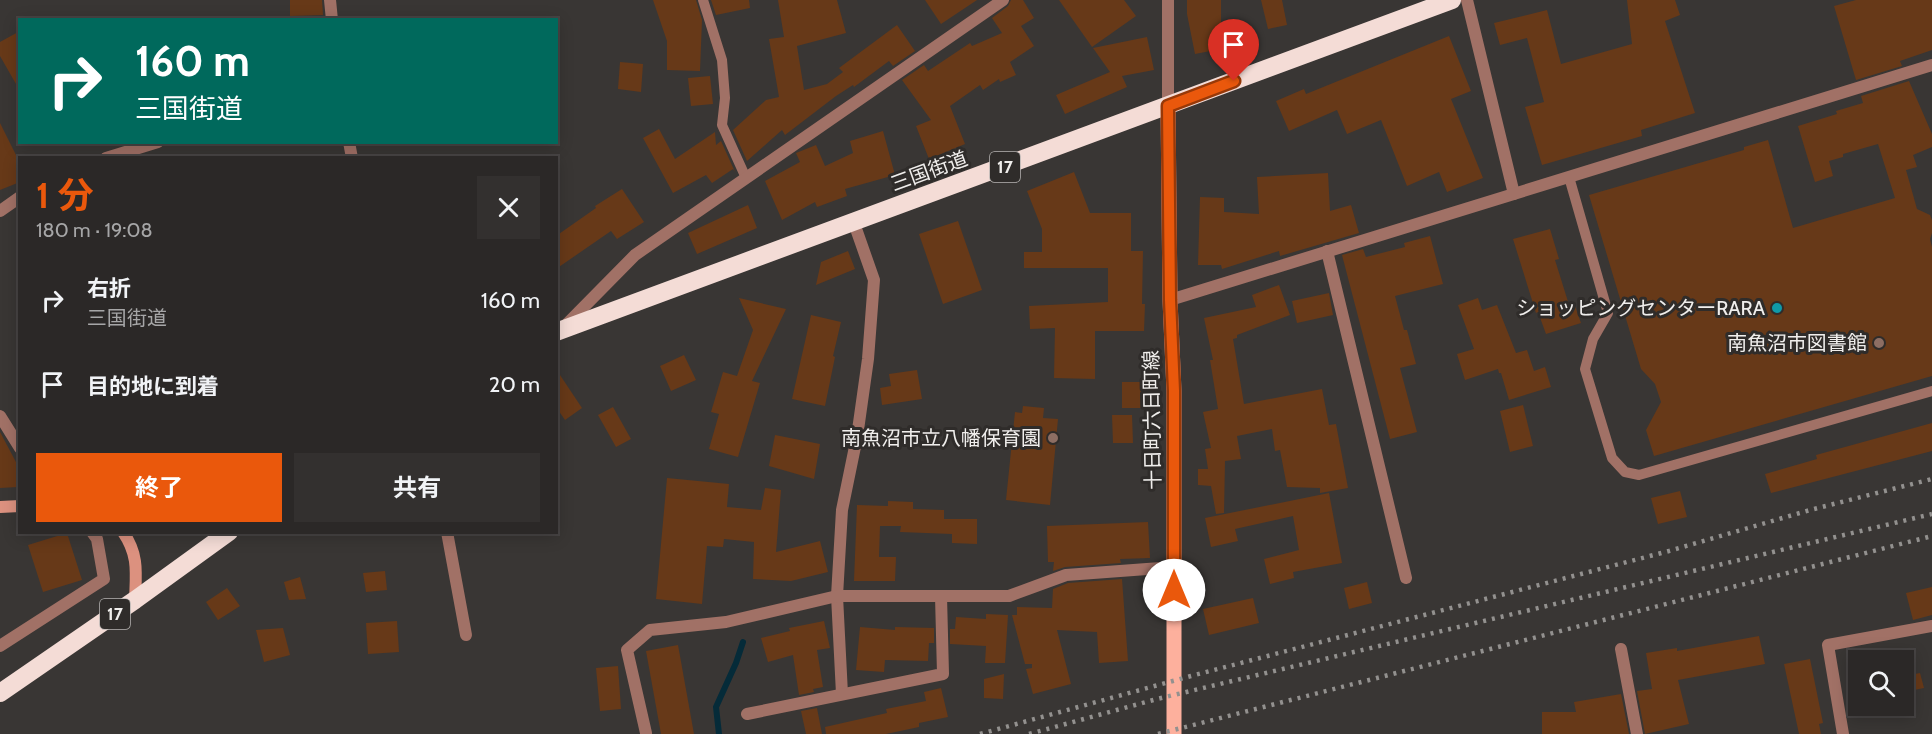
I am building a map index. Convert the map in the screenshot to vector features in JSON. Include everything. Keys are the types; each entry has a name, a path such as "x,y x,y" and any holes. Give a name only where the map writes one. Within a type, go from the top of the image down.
{"highway":[{"name":"三国街道","path":"558,331 1452,0"},
{"name":"17","path":"0,693 226,534"}],"main road":[{"name":"十日町六日町線","path":"1168,106 1170,300 1174,391 1174,734"},
{"path":"0,507 18,506"},
{"path":"124,534 133,546 136,570 135,600"}],"street":[{"path":"330,0 332,18"},
{"path":"558,331 635,255 1003,0"},
{"path":"1168,0 1168,106"},
{"path":"1467,0 1514,194"},
{"path":"1170,300 1932,65"},
{"path":"112,156 151,144"},
{"path":"0,211 18,198"},
{"path":"842,694 837,596 842,510 857,437 865,382 874,280 854,223"},
{"path":"1327,251 1406,578"},
{"path":"0,416 18,445"},
{"path":"0,646 104,579 98,539 94,534"},
{"path":"447,534 466,635"},
{"path":"646,733 627,650 650,630 726,622 837,596 1009,596 1066,575 1174,567"},
{"path":"747,714 943,674 941,596"},
{"path":"1843,734 1828,645 1932,626"},
{"path":"1621,649 1637,734"}],"lane":[{"path":"703,0 722,60 725,98 722,125 746,178"},
{"path":"1569,177 1608,313 1593,339 1585,369 1612,458 1625,472 1639,475 1932,391"}],"building":[{"path":"290,0 322,0 323,15 290,16"},
{"path":"653,0 696,0 702,20 700,71 667,70 667,41"},
{"path":"711,0 749,0 750,8 716,15"},
{"path":"778,0 837,0 846,33 797,46 804,90 827,84 843,72 839,68 897,25 915,51 893,66 889,61 854,87 853,85 836,96 785,135 782,130 747,161 733,130 766,100 779,97 769,39 784,37"},
{"path":"925,0 977,0 941,24"},
{"path":"1011,0 1023,0 1034,18 1021,26 1034,46 1010,62 1016,75 1000,82 999,79 983,90 980,85 950,106 965,144 929,159 916,126 931,120 902,80 924,65 928,71 970,43 972,46 1002,33 992,18 1008,6"},
{"path":"1059,0 1124,0 1136,16 1092,47"},
{"path":"1187,0 1221,0 1221,28 1228,27 1231,47 1195,54 1187,14"},
{"path":"1261,0 1282,0 1287,25 1268,29"},
{"path":"1627,0 1675,0 1680,15 1665,21 1695,113 1641,130 1642,136 1542,165 1525,107 1544,102 1527,38 1500,45 1494,23 1547,10 1561,64 1632,44"},
{"path":"1856,0 1932,0 1932,50 1900,61 1902,66 1856,80 1834,6"},
{"path":"18,32 18,88 0,56 0,42"},
{"path":"1449,36 1471,91 1451,99 1483,178 1447,192 1439,172 1407,186 1381,120 1347,134 1337,110 1289,131 1276,101 1304,89 1306,94"},
{"path":"1147,37 1154,70 1122,76 1127,87 1065,114 1056,95 1110,72 1093,48"},
{"path":"620,62 643,64 641,92 618,89"},
{"path":"710,76 713,104 691,106 688,78"},
{"name":"ショッピングセンターRARA","path":"1909,81 1932,134 1932,147 1913,155 1917,167 1906,170 1917,209 1930,215 1932,220 1930,239 1932,247 1932,376 1654,456 1646,430 1661,402 1655,384 1641,369 1589,195 1744,150 1744,147 1768,140 1793,228 1895,198 1878,144 1843,154 1843,157 1829,161 1833,176 1815,182 1798,126 1863,103 1861,96"},
{"path":"0,123 18,159 18,183 0,190"},
{"path":"659,129 675,159 715,132 716,145 721,141 735,172 733,169 712,183 706,175 673,193 643,138"},
{"path":"883,131 895,175 845,189 847,196 817,207 815,202 782,220 765,181 800,162 796,153 816,145 825,166 853,153 850,141"},
{"path":"1074,172 1090,213 1131,213 1131,251 1143,251 1144,331 1095,331 1095,379 1054,378 1055,328 1030,329 1029,306 1108,302 1108,268 1024,268 1024,252 1042,252 1042,229 1027,191"},
{"path":"1328,173 1330,211 1351,205 1359,233 1280,256 1279,251 1222,269 1221,265 1198,265 1200,197 1224,198 1224,212 1259,214 1257,177"},
{"path":"622,189 644,222 617,239 611,231 558,268 558,235 596,208 595,206"},
{"path":"748,205 757,228 697,254 688,233"},
{"path":"958,221 982,290 943,304 919,234"},
{"path":"1550,229 1559,259 1555,260 1570,308 1575,306 1581,323 1546,334 1538,312 1536,313 1513,239"},
{"path":"1430,236 1443,284 1395,296 1416,364 1400,368 1417,432 1390,439 1342,255 1363,249 1366,257 1405,247 1404,243"},
{"path":"848,251 855,269 816,285 821,262"},
{"path":"1279,285 1290,315 1237,335 1237,338 1233,339 1244,404 1322,389 1329,425 1336,424 1348,488 1320,493 1320,488 1287,487 1280,450 1275,451 1272,429 1237,436 1241,459 1225,461 1224,513 1216,514 1211,486 1198,485 1198,469 1208,469 1205,449 1211,448 1203,412 1218,409 1210,360 1213,360 1204,318 1256,307 1252,295"},
{"path":"1329,293 1333,315 1297,323 1292,301"},
{"path":"739,298 786,309 752,381 760,383 738,457 709,449 719,414 711,412 723,372 737,376 753,330"},
{"path":"1478,298 1482,310 1497,305 1516,353 1527,350 1534,371 1545,367 1551,387 1509,400 1498,369 1465,380 1457,354 1474,349 1458,305"},
{"path":"811,315 841,322 825,406 792,399"},
{"path":"684,355 696,380 671,391 660,366"},
{"path":"917,370 922,399 882,405 880,388 891,386 889,374"},
{"path":"558,372 582,408 565,420 558,410"},
{"path":"1122,382 1144,382 1144,408 1122,408"},
{"path":"1523,405 1533,446 1510,452 1500,411"},
{"path":"1023,406 1044,408 1043,418 1058,419 1050,505 1006,500 1015,412 1022,413"},
{"path":"613,407 631,439 616,447 598,415"},
{"path":"1112,415 1132,415 1133,443 1113,443"},
{"path":"1932,423 1932,451 1771,493 1765,474 1817,459 1816,455"},
{"path":"0,432 17,464 18,487 0,488"},
{"path":"775,435 820,444 814,479 769,466"},
{"path":"667,478 729,484 727,507 761,510 765,488 781,490 776,552 820,541 828,572 791,581 753,579 754,542 724,539 723,547 707,546 702,604 656,599"},
{"path":"1680,491 1687,517 1658,524 1651,498"},
{"path":"1329,493 1342,563 1293,572 1294,578 1270,584 1264,559 1299,550 1293,516 1235,529 1238,541 1211,547 1205,518"},
{"path":"888,501 913,502 913,509 944,510 944,519 977,519 977,544 952,543 952,534 900,532 901,526 880,526 879,557 896,557 895,581 854,581 857,505 888,506"},
{"path":"1148,522 1150,558 1120,559 1121,563 1065,567 1053,571 1054,562 1048,562 1047,526"},
{"path":"67,534 82,580 43,592 28,545"},
{"path":"385,571 387,590 366,592 363,573"},
{"path":"300,577 306,599 289,600 284,582"},
{"path":"1122,579 1128,661 1099,663 1097,632 1057,630 1071,684 1033,694 1026,669 1032,668 1032,664 1025,664 1012,615 1017,615 1017,607 1052,608 1053,589 1068,583"},
{"path":"1367,582 1372,603 1349,609 1344,588"},
{"path":"1932,587 1932,615 1913,620 1906,593"},
{"path":"227,588 240,606 218,620 206,602"},
{"path":"1253,598 1259,623 1209,635 1203,609"},
{"path":"986,614 1008,615 1005,663 985,663 986,646 950,644 950,629 955,629 956,617 986,619"},
{"path":"397,621 399,652 368,654 366,623"},
{"path":"824,621 830,648 817,650 823,687 813,689 814,692 799,695 793,655 768,662 761,638 790,631 789,628"},
{"path":"860,627 895,630 895,627 934,628 934,643 929,643 928,661 885,660 884,672 856,670"},
{"path":"283,628 290,655 264,662 256,630"},
{"path":"1759,636 1765,664 1678,680 1689,724 1645,734 1637,691 1652,689 1646,653 1677,648 1677,651"},
{"path":"678,645 694,734 661,734 646,651"},
{"path":"1810,659 1823,723 1819,724 1821,734 1799,734 1784,664"},
{"path":"618,666 621,709 600,711 596,668"},
{"path":"1920,673 1924,688 1914,690 1914,674"},
{"path":"1004,674 1003,699 984,698 984,679"},
{"path":"941,688 948,717 919,723 919,727 886,734 826,734 825,727 887,713 886,709 926,701 924,692"},
{"path":"1621,694 1629,734 1542,734 1542,712 1576,712 1574,702"},
{"path":"817,708 822,734 806,734 801,711"}],"waterway":[{"path":"719,734 716,707 743,642"}],"railway":[{"path":"980,734 1932,479"},
{"path":"1029,734 1157,699 1932,514"},
{"path":"1158,734 1932,536"}],"place":[{"name":"ショッピングセンターRARA","path":"1777,308"},
{"name":"南魚沼市図書館","path":"1879,343"},
{"name":"南魚沼市立八幡保育園","path":"1053,438"}],"route":[{"path":"1174,590 1174,391 1170,300 1168,106 1234,81"}]}
